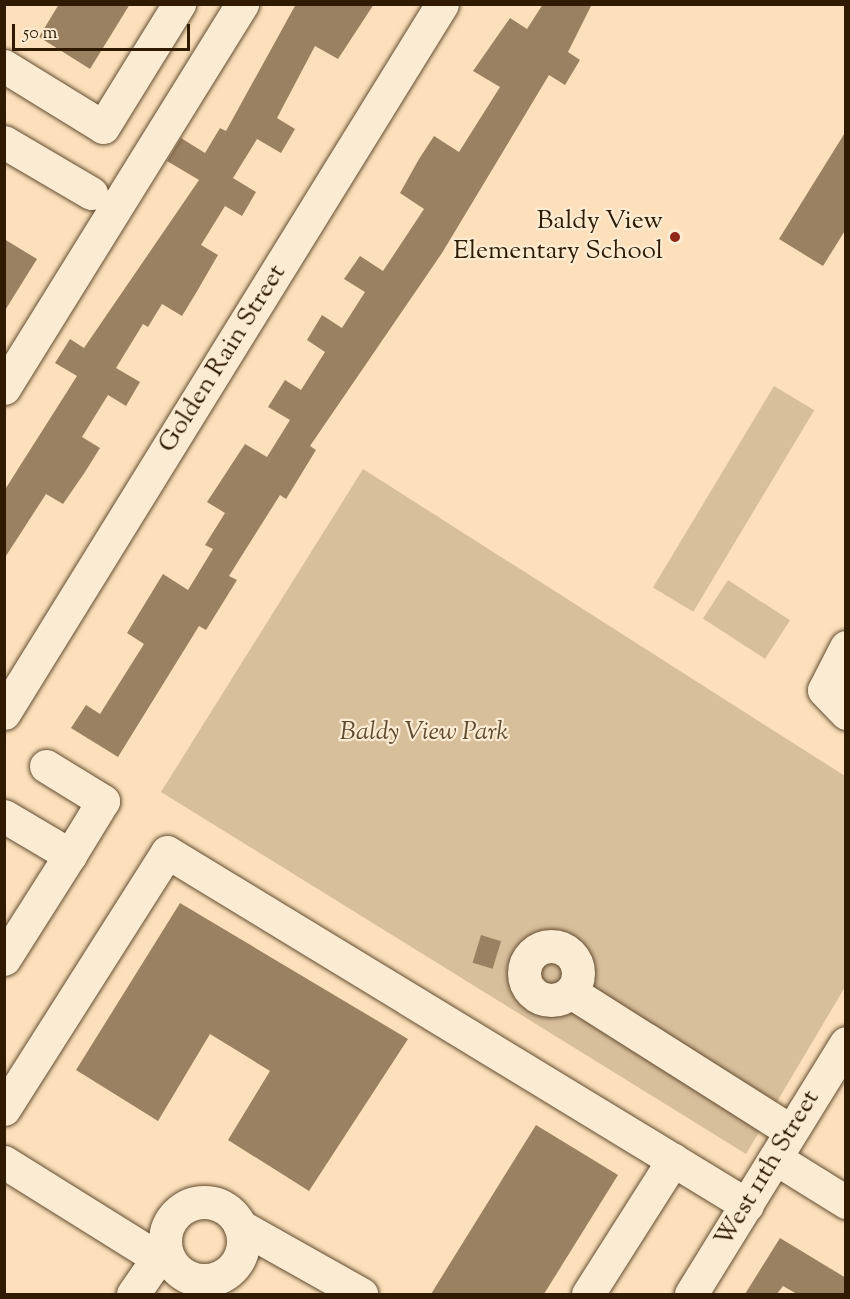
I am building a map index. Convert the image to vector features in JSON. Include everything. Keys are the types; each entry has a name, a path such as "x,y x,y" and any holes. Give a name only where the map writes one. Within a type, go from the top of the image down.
{"street":[{"path":"4,66 103,127 179,4"},
{"path":"4,388 242,4"},
{"name":"Golden Rain Street","path":"4,713 442,4"},
{"path":"4,142 91,192"},
{"path":"846,647 824,690 846,713"},
{"path":"4,959 103,801 46,766"},
{"path":"4,816 70,855"},
{"path":"4,1109 167,852 747,1205"},
{"path":"571,992 783,1145 846,1203"},
{"name":"West 11th Street","path":"691,1294 846,1043"},
{"path":"588,1294 673,1160"},
{"path":"4,1162 161,1252 184,1275 218,1290 236,1263 240,1226"},
{"path":"133,1294 161,1252 170,1223 185,1195 212,1203 240,1226 361,1294"}],"green space":[{"path":"774,386 814,410 693,612 653,587"},
{"name":"Baldy View Park","path":"363,469 845,776 845,987 746,1154 161,792"},
{"path":"728,580 790,620 765,659 703,619"}],"building":[{"path":"59,4 130,4 90,69 39,37"},
{"path":"296,4 374,4 338,59 315,46 277,118 295,129 281,153 257,139 233,178 256,192 242,216 225,206 201,245 218,255 196,293 182,316 162,304 148,327 143,324 116,368 140,382 126,406 108,395 82,437 100,448 85,472 63,504 46,494 4,559 4,491 77,376 55,363 70,339 84,348 199,180 167,161 181,138 205,153 220,128 226,131"},
{"path":"543,4 592,4 568,52 580,60 565,85 549,75 442,253 310,446 316,450 286,499 280,495 229,576 237,580 206,630 199,626 118,757 71,728 86,705 100,714 144,644 127,633 163,574 188,590 213,549 205,545 225,513 207,502 245,444 267,457 290,420 268,407 285,380 301,390 325,352 307,340 322,315 342,328 365,292 344,279 360,256 383,271 424,209 400,193 419,159 434,136 459,152 500,87 473,71 510,18 527,29"},
{"path":"846,131 846,229 823,266 779,239"},
{"path":"4,239 37,259 4,312"},
{"path":"180,903 408,1039 309,1191 228,1140 270,1071 210,1034 158,1121 76,1070"},
{"path":"481,935 501,941 493,969 473,963"},
{"path":"536,1125 618,1175 544,1294 431,1294"},
{"path":"780,1238 846,1278 846,1294 797,1294 783,1286 777,1294 745,1294"}],"place":[{"name":"Baldy View Elementary School","path":"675,237"}]}
